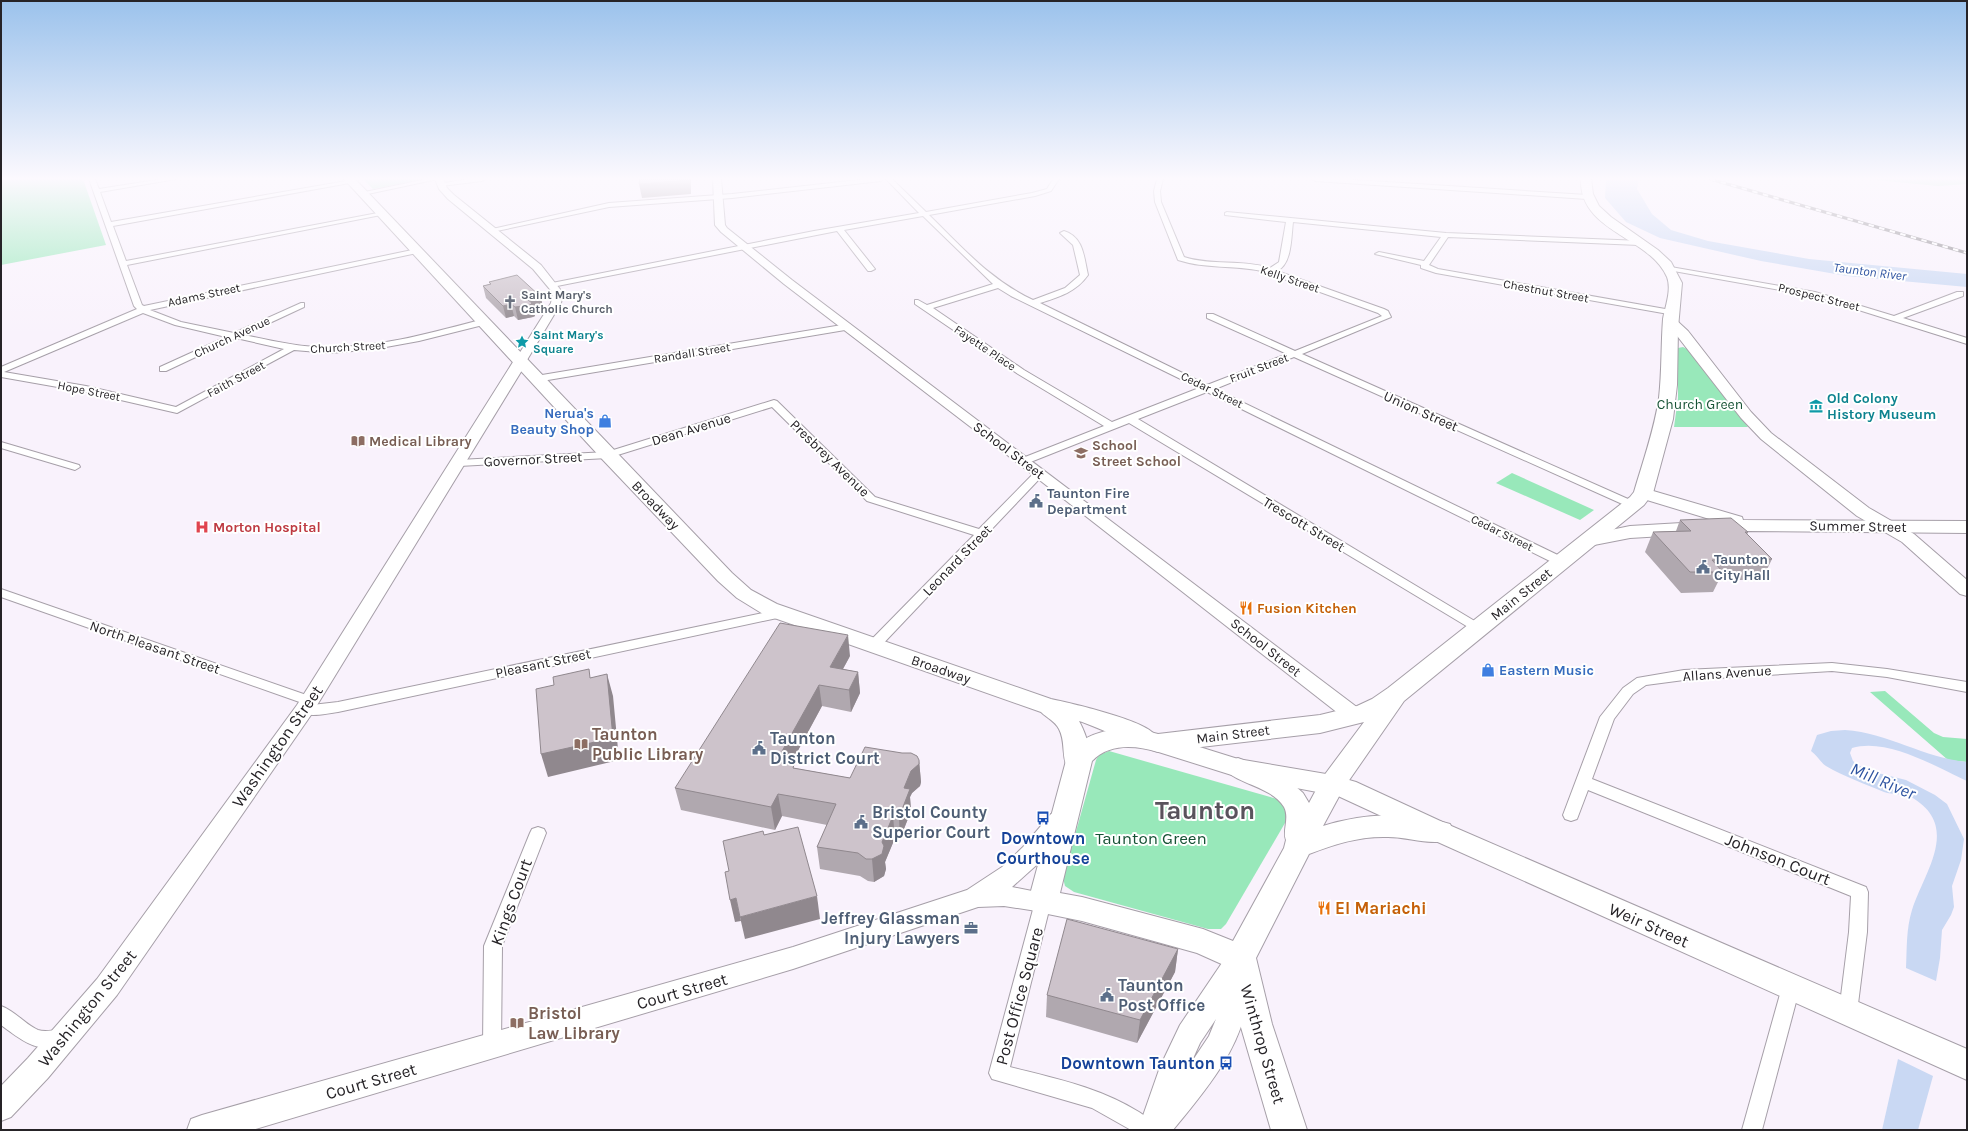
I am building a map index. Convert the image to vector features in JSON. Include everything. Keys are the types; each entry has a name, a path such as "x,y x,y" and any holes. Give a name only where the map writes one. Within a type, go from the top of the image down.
{"highway":[{"path":"1624,232 1668,268 1675,281 1671,317 1666,407 1638,499"},
{"name":"Main Street","path":"1151,741 1320,724 1355,716 1381,705 1397,694 1562,562 1638,499"},
{"name":"Main Street","path":"1332,784 1350,757 1397,694"},
{"path":"1350,757 1359,733 1358,721 1355,716"},
{"path":"1151,741 1102,741 1086,749 1077,763 1067,809 1043,902 1082,909 1203,942 1240,958 1297,847 1332,784"},
{"path":"1238,768 1270,781 1287,793 1297,803 1302,817 1297,847"},
{"path":"1297,847 1344,832 1366,827 1402,827 1440,832"},
{"name":"Winthrop Street","path":"1240,958 1256,1024 1289,1130"}],"main road":[{"name":"Broadway","path":"400,232 608,455 725,577 744,594 770,609 1047,706 1085,714 1130,731 1151,741"},
{"path":"1671,317 1741,410 1758,428 1792,457 1863,512 1912,541 1967,590"},
{"name":"Washington Street","path":"1,1107 64,1038 123,965 307,705 459,463 520,362"},
{"name":"Summer Street","path":"1638,499 1691,507 1748,525"},
{"path":"1691,507 1704,519 1704,523 1691,528"},
{"name":"Summer Street","path":"1589,540 1630,532 1748,525 1967,527"},
{"name":"Broadway","path":"1047,706 1060,714 1072,727 1077,763"},
{"path":"1151,741 1238,768 1332,784"},
{"name":"Weir Street","path":"1332,784 1347,789 1440,832 1967,1065"},
{"name":"Court Street","path":"202,1130 825,949 975,898 1000,882 1026,862 1048,836 1067,809"},
{"name":"Court Street","path":"975,898 1004,896 1043,902"},
{"path":"1151,1130 1197,1078 1220,1043 1232,1010 1240,958"}],"street":[{"path":"111,232 137,305 143,309"},
{"path":"123,264 291,232"},
{"path":"494,232 537,268 558,293 557,302 520,362"},
{"name":"School Street","path":"727,232 848,327 1355,716"},
{"path":"552,285 825,232"},
{"path":"841,232 871,269"},
{"name":"Cedar Street","path":"944,232 998,285 1562,562"},
{"name":"Kelly Street","path":"1169,232 1178,254 1182,259 1192,262 1251,266 1270,271 1381,311 1387,316 1382,320"},
{"path":"1270,271 1279,267 1283,262 1288,232"},
{"path":"1410,232 1446,235 1639,243"},
{"path":"1033,303 1072,288 1078,284 1084,275 1077,243 1073,237 1064,233"},
{"path":"1379,254 1426,264 1446,235"},
{"name":"Adams Street","path":"1,370 143,309 418,251"},
{"name":"Chestnut Street","path":"1426,264 1426,268 1436,271 1671,317"},
{"name":"Prospect Street","path":"1668,268 1815,294 1967,341"},
{"name":"Fayette Place","path":"998,285 922,305 1021,372 1111,426"},
{"path":"1896,318 1960,294"},
{"name":"Church Avenue","path":"163,369 301,305"},
{"name":"Church Street","path":"143,309 181,324 294,347 320,350 379,347 484,322"},
{"name":"Union Street","path":"1210,316 1294,354 1638,499"},
{"name":"Fruit Street","path":"1024,461 1382,320"},
{"name":"Randall Street","path":"536,379 848,327"},
{"name":"Faith Street","path":"177,410 294,347"},
{"name":"Hope Street","path":"1,374 86,389 177,410"},
{"name":"Dean Avenue","path":"608,455 774,403"},
{"name":"Presbrey Avenue","path":"774,403 871,499 982,534"},
{"name":"Trescott Street","path":"1130,418 1478,629"},
{"path":"1,445 75,467"},
{"name":"Governor Street","path":"459,463 608,455"},
{"name":"Leonard Street","path":"873,646 1040,473"},
{"name":"North Pleasant Street","path":"1,593 307,705"},
{"name":"Pleasant Street","path":"307,705 322,710 338,707 782,613"},
{"name":"Allans Avenue","path":"1571,815 1606,717 1628,691 1637,683 1647,679 1832,667 1887,673 1967,687"},
{"name":"Johnson Court","path":"1583,782 1860,892 1858,932 1848,1012"},
{"name":"Kings Court","path":"492,1046 493,946 538,833"},
{"name":"Post Office Square","path":"1043,902 998,1073 1099,1101 1151,1130"},
{"path":"1752,1130 1791,987"},
{"path":"1,1014 36,1039 64,1038"}],"green space":[{"path":"1,232 101,232 106,245 1,265"},
{"name":"Church Green","path":"1683,347 1687,349 1748,427 1674,427 1678,398 1678,348"},
{"path":"1512,473 1594,510 1580,520 1496,483"},
{"path":"1885,691 1934,733 1943,737 1967,739 1967,762 1948,760 1870,692"},
{"name":"Taunton Green","path":"1109,751 1284,801 1292,811 1226,924 1221,929 1208,929 1074,892 1065,886 1063,878 1096,760 1099,755"}],"water":[{"name":"Taunton River","path":"1647,232 1677,232 1708,241 1809,259 1967,274 1967,287 1847,276 1761,261 1660,238"},
{"name":"Mill River","path":"1845,730 1877,736 1936,756 1967,762 1967,781 1911,755 1896,750 1866,746 1852,748 1850,753 1853,761 1858,765 1870,771 1906,780 1935,795 1947,804 1964,839 1961,860 1952,886 1954,907 1942,930 1940,958 1936,981 1906,968 1907,939 1910,917 1935,850 1937,835 1934,822 1926,809 1911,797 1884,792 1847,777 1826,766 1811,751 1817,735 1831,731"},
{"path":"1898,1059 1933,1076 1918,1130 1882,1130"}],"building":[{"path":"517,275 541,297 528,300 532,303 530,305 515,307 511,304 503,306 483,286 491,284 489,282"},
{"path":"1731,518 1748,532 1745,532 1772,559 1712,560 1723,572 1690,572 1653,532 1691,531 1680,520"},
{"path":"780,623 848,635 830,667 858,672 849,690 819,685 776,762 794,765 793,768 850,778 865,747 911,753 917,756 919,760 919,764 911,771 904,788 910,789 899,817 893,816 882,842 884,846 882,854 872,859 866,859 858,853 817,847 836,804 778,794 771,807 675,788"},
{"name":"Taunton Public Library","path":"589,669 590,678 607,674 613,738 541,754 536,689 554,685 553,677"},
{"path":"798,827 817,896 740,917 736,898 730,900 725,872 729,871 723,841 763,831 764,835"},
{"name":"Taunton Post Office","path":"1067,919 1178,949 1140,1020 1047,995"}],"railway":[{"path":"1893,232 1967,253"}],"place":[{"name":"Saint Mary's Catholic Church","path":"510,302"},
{"name":"Saint Mary's Square","path":"522,342"},
{"name":"Old Colony History Museum","path":"1816,406"},
{"name":"Nerua's Beauty Shop","path":"605,421"},
{"name":"Medical Library","path":"358,441"},
{"name":"School Street School","path":"1081,453"},
{"name":"Taunton Fire Department","path":"1036,501"},
{"name":"Morton Hospital","path":"202,527"},
{"name":"Taunton City Hall","path":"1703,567"},
{"name":"Fusion Kitchen","path":"1246,608"},
{"name":"Eastern Music","path":"1488,670"},
{"name":"Taunton Public Library","path":"581,744"},
{"name":"Taunton District Court","path":"759,748"},
{"name":"Downtown Courthouse","path":"1043,818"},
{"name":"Bristol County Superior Court","path":"861,822"},
{"name":"El Mariachi","path":"1324,908"},
{"name":"Jeffrey Glassman Injury Lawyers","path":"971,928"},
{"name":"Taunton Post Office","path":"1107,995"},
{"name":"Bristol Law Library","path":"517,1023"},
{"name":"Downtown Taunton","path":"1226,1063"}],"district":[{"name":"Taunton","path":"1205,810"}]}
